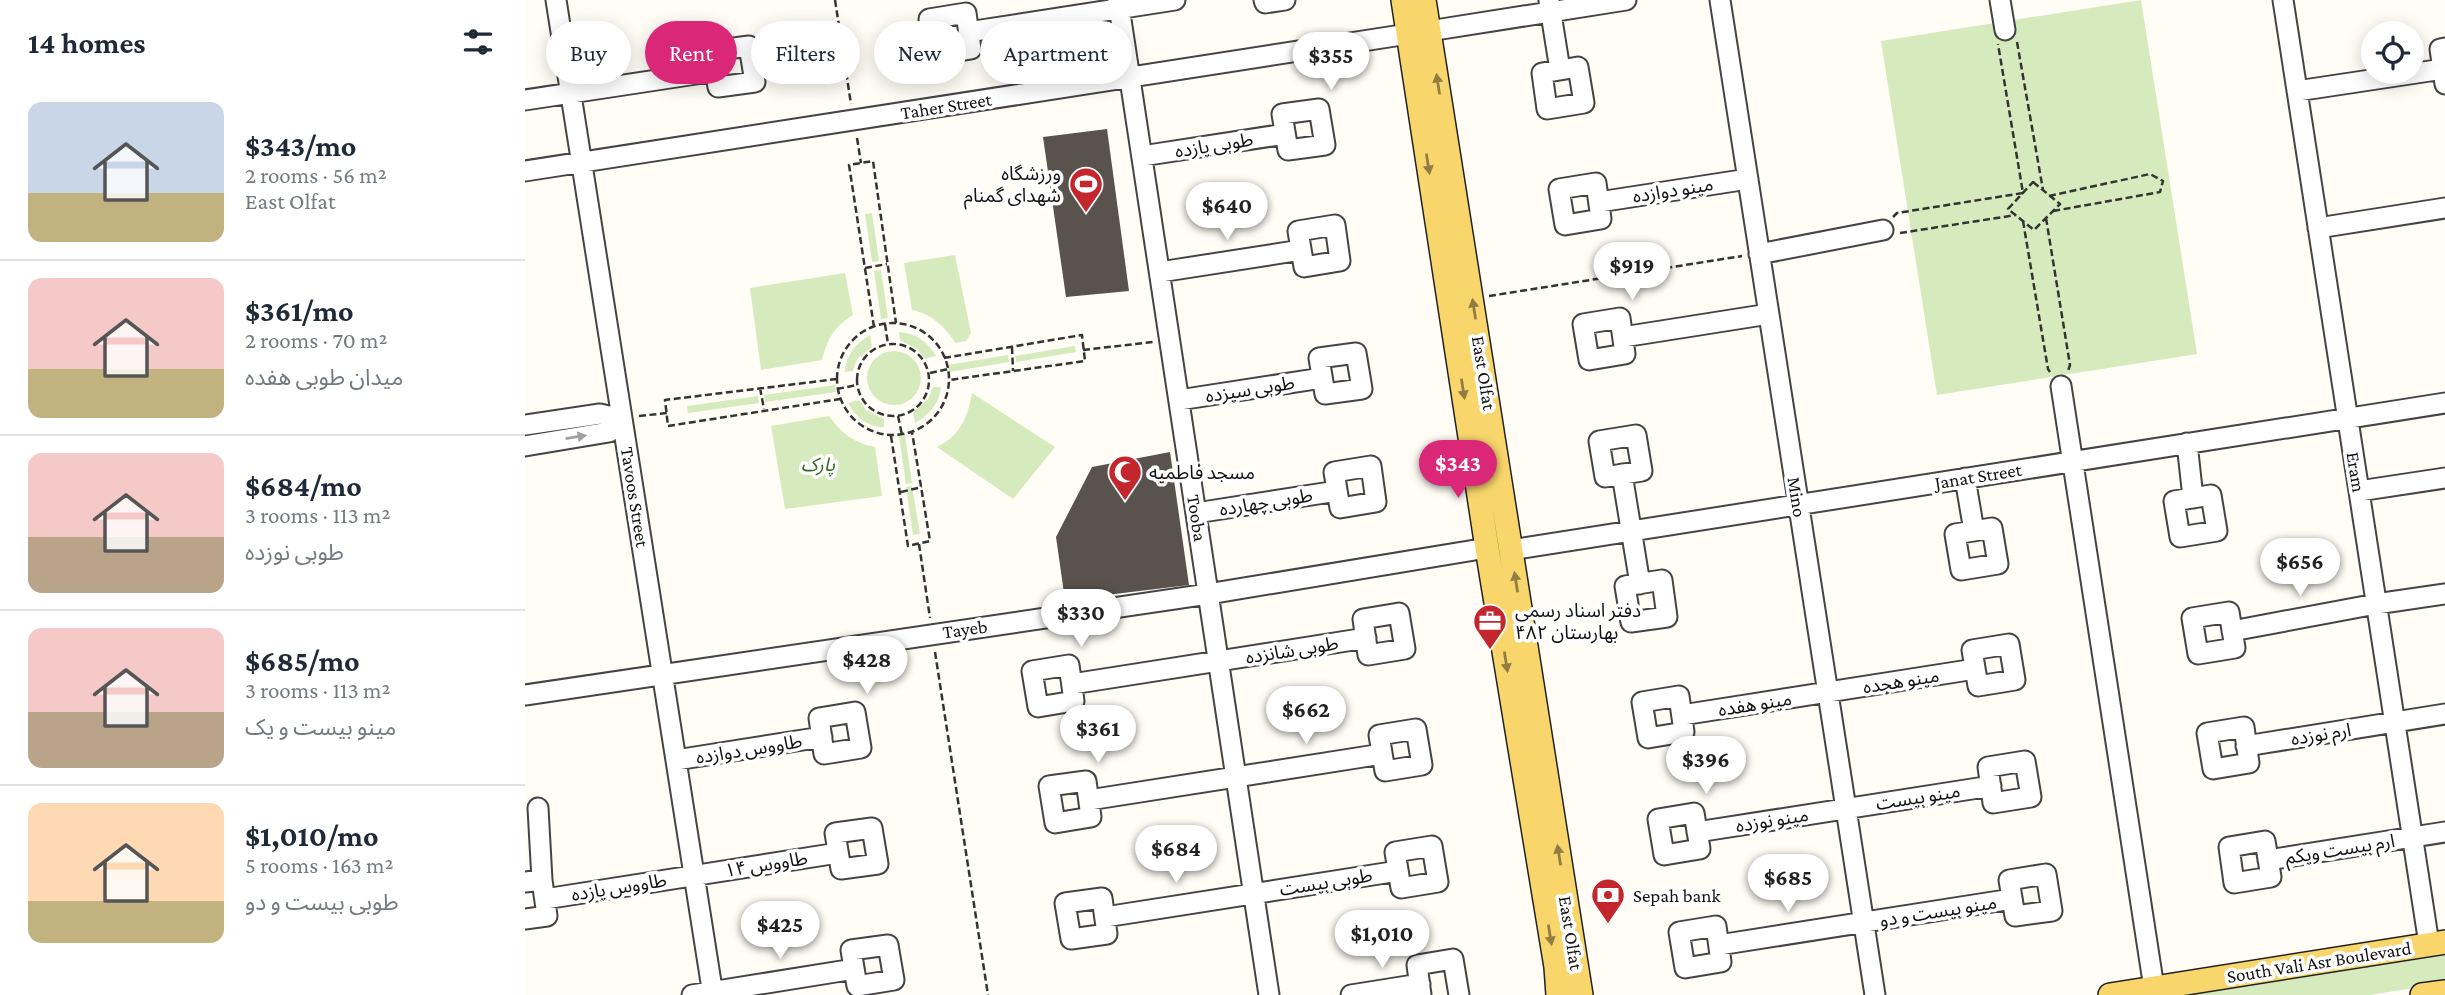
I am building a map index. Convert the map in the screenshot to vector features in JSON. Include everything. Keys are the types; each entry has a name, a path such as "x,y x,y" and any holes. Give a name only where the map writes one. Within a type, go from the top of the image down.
{"main road":[{"name":"East Olfat","path":"1403,0 1419,32 1472,298 1581,995"},
{"name":"East Olfat","path":"1424,0 1419,32 1487,548 1556,967 1558,995"},
{"name":"South Vali Asr Boulevard","path":"2109,995 2437,943"}],"street":[{"name":"Tavoos Street","path":"556,0 713,993"},
{"path":"968,32 1119,4 1175,0"},
{"path":"1264,0 1265,3 1285,0"},
{"name":"Taher Street","path":"1132,77 1419,32 1550,6 1626,0"},
{"name":"Mino","path":"1720,0 1875,995"},
{"path":"2000,0 2005,30"},
{"name":"Eram","path":"2283,0 2413,838 2437,943"},
{"path":"1550,6 1560,70"},
{"path":"2297,91 2444,76 2440,49 2445,48"},
{"path":"525,100 645,82"},
{"name":"Taher Street","path":"525,171 1085,84"},
{"name":"Tooba","path":"1131,84 1269,995"},
{"name":"طوبی یازده","path":"1142,156 1285,134"},
{"name":"مینو دوازده","path":"1599,202 1748,179"},
{"path":"2318,228 2445,208"},
{"path":"1759,254 1883,230"},
{"path":"1160,272 1301,250"},
{"path":"1623,337 1769,314"},
{"name":"طوبی سیزده","path":"1179,400 1322,378"},
{"path":"2061,386 2154,988"},
{"name":"Janat Street","path":"1511,550 2445,403"},
{"path":"525,425 600,414 622,419"},
{"path":"525,446 609,432 622,419"},
{"path":"2187,443 2193,498"},
{"path":"1622,474 1640,584"},
{"path":"1965,478 1974,531"},
{"path":"2359,491 2445,478"},
{"name":"طوبی چهارده","path":"1196,513 1337,491"},
{"name":"Tayeb","path":"525,695 1208,594 1487,548"},
{"path":"2232,631 2445,594"},
{"name":"طوبی شانزده","path":"1072,684 1366,638"},
{"name":"مینو هجده","path":"1828,692 1975,669"},
{"name":"مینو هفده","path":"1682,715 1828,692"},
{"name":"ارم نوزده","path":"2246,746 2445,714"},
{"name":"طاووس دوازده","path":"676,760 821,737"},
{"path":"1089,800 1382,754"},
{"name":"مینو بیست","path":"1846,808 1991,786"},
{"path":"525,919 547,916 537,887 538,808"},
{"name":"مینو نوزده","path":"1697,832 1846,808"},
{"name":"ارم بیست ویکم","path":"2268,860 2445,832"},
{"name":"طاووس ۱۴","path":"694,875 838,853"},
{"name":"طوبی بیست","path":"1105,917 1398,871"},
{"name":"طاووس یازده","path":"537,887 694,875"},
{"name":"مینو بیست و دو","path":"1719,945 2013,900"},
{"path":"1351,995 1421,990 1417,965 1454,959 1459,995"},
{"path":"692,995 854,970"}],"path":[{"path":"835,0 861,164"},
{"path":"2023,193 1997,41 2005,30 2018,43 2043,190"},
{"path":"874,327 849,165 873,161 896,323"},
{"path":"2049,196 2150,174 2163,181 2159,192 2053,211"},
{"path":"2033,182 2043,190 2060,204 2034,230 2008,209 2033,182"},
{"path":"2016,215 1902,234 1883,230 1896,213 2023,193"},
{"path":"2023,221 2048,369 2061,386 2070,365 2046,218"},
{"path":"1472,298 1759,254"},
{"path":"865,268 887,264"},
{"path":"896,323 925,333 936,344 948,369 949,380 946,397 939,412 927,424 912,432 891,436 875,433 860,425 848,413 840,399 837,379 847,346 874,327 896,323"},
{"path":"885,324 888,344"},
{"path":"944,358 1082,335 1085,361 949,380"},
{"path":"1083,350 1170,340"},
{"path":"888,344 911,348 921,356 929,373 929,390 924,401 915,410 898,416 881,415 870,409 862,400 857,386 860,365 867,355 876,347 888,344"},
{"path":"1012,347 1014,372"},
{"path":"929,373 948,369"},
{"path":"837,379 665,400 668,426 840,399"},
{"path":"838,389 857,386"},
{"path":"760,388 764,410"},
{"path":"622,419 667,412"},
{"path":"898,416 902,435"},
{"path":"891,436 908,546 919,544 930,541 912,432"},
{"path":"900,492 922,488"},
{"path":"919,544 988,995"}],"green space":[{"path":"2141,0 2197,354 1937,395 1881,41"},
{"path":"872,213 879,261 872,262 865,214"},
{"path":"955,255 971,333 966,341 956,343 937,322 912,310 904,263"},
{"path":"881,270 888,318 881,319 874,271"},
{"path":"845,273 853,315 833,334 822,360 761,370 750,288"},
{"path":"899,332 921,339 936,356 925,359 917,349 900,340"},
{"path":"870,335 872,347 857,359 853,371 845,372 852,350"},
{"path":"1075,346 1076,352 1016,362 1015,356"},
{"path":"894,351 913,359 921,378 913,397 894,405 875,397 867,378 875,359"},
{"path":"1008,355 1009,362 949,372 948,365"},
{"name":"پارک","path":"835,385 836,392 765,402 764,395"},
{"path":"933,387 941,387 936,404 915,423 913,412 928,399"},
{"path":"972,393 1055,447 1013,499 937,447 952,437 962,425"},
{"path":"758,396 759,403 688,413 687,406"},
{"name":"پارک","path":"859,400 866,410 884,419 884,427 867,423 855,413 848,403"},
{"name":"پارک","path":"829,416 849,436 875,447 882,496 785,509 771,426"},
{"path":"905,435 912,483 906,484 899,436"},
{"path":"912,486 920,534 913,535 906,487"},
{"path":"2445,952 2445,983 2370,995 2165,995"}],"building":[{"name":"ورزشگاه شهدای گمنام","path":"1107,129 1129,291 1066,297 1043,137"},
{"name":"مسجد فاطمیه","path":"1170,452 1189,585 1065,600 1056,537 1092,467"}],"place":[{"name":"ورزشگاه شهدای گمنام","path":"1086,214"},
{"name":"مسجد فاطمیه","path":"1125,502"},
{"name":"دفتر اسناد رسمی ۴۸۲ بهارستان","path":"1490,651"},
{"name":"Sepah bank","path":"1608,925"}]}
